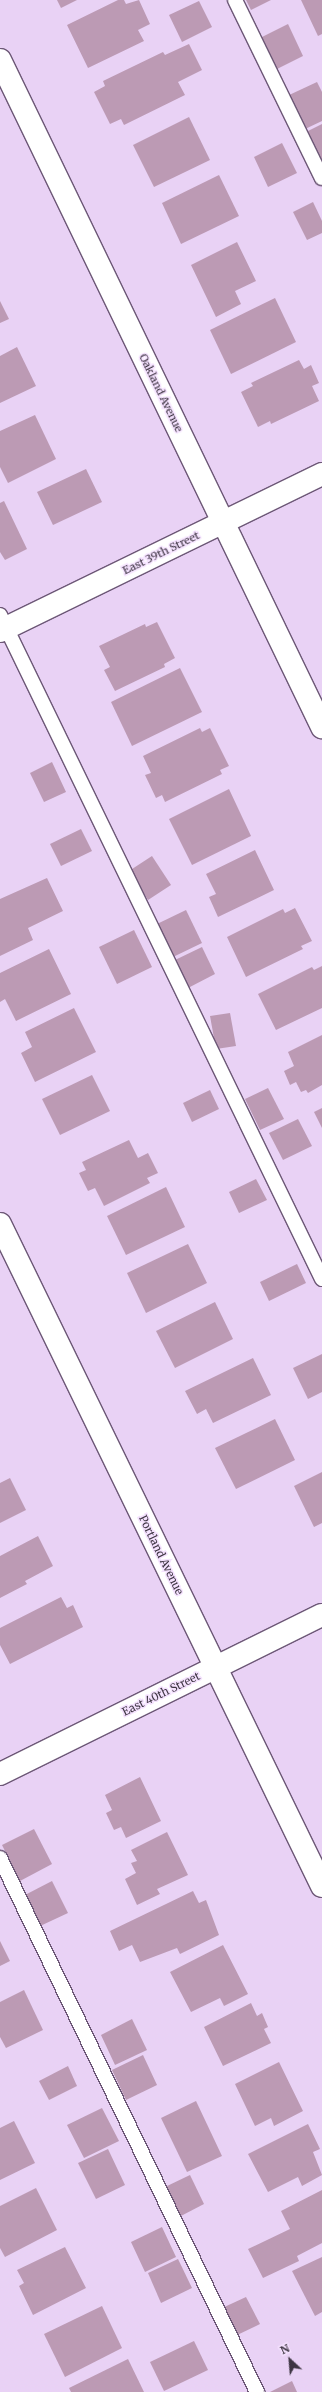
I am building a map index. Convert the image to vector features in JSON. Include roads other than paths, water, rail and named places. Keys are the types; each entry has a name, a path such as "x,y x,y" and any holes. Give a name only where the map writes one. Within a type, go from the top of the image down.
{"street":[{"name":"Oakland Avenue","path":"0,60 322,727"},
{"name":"East 39th Street","path":"2,625 322,474"},
{"name":"Portland Avenue","path":"0,1224 322,1886"},
{"name":"East 40th Street","path":"0,1774 322,1615"}],"lane":[{"path":"235,0 322,178"},
{"path":"2,625 322,1279"},
{"path":"0,1858 257,2392"}]}
